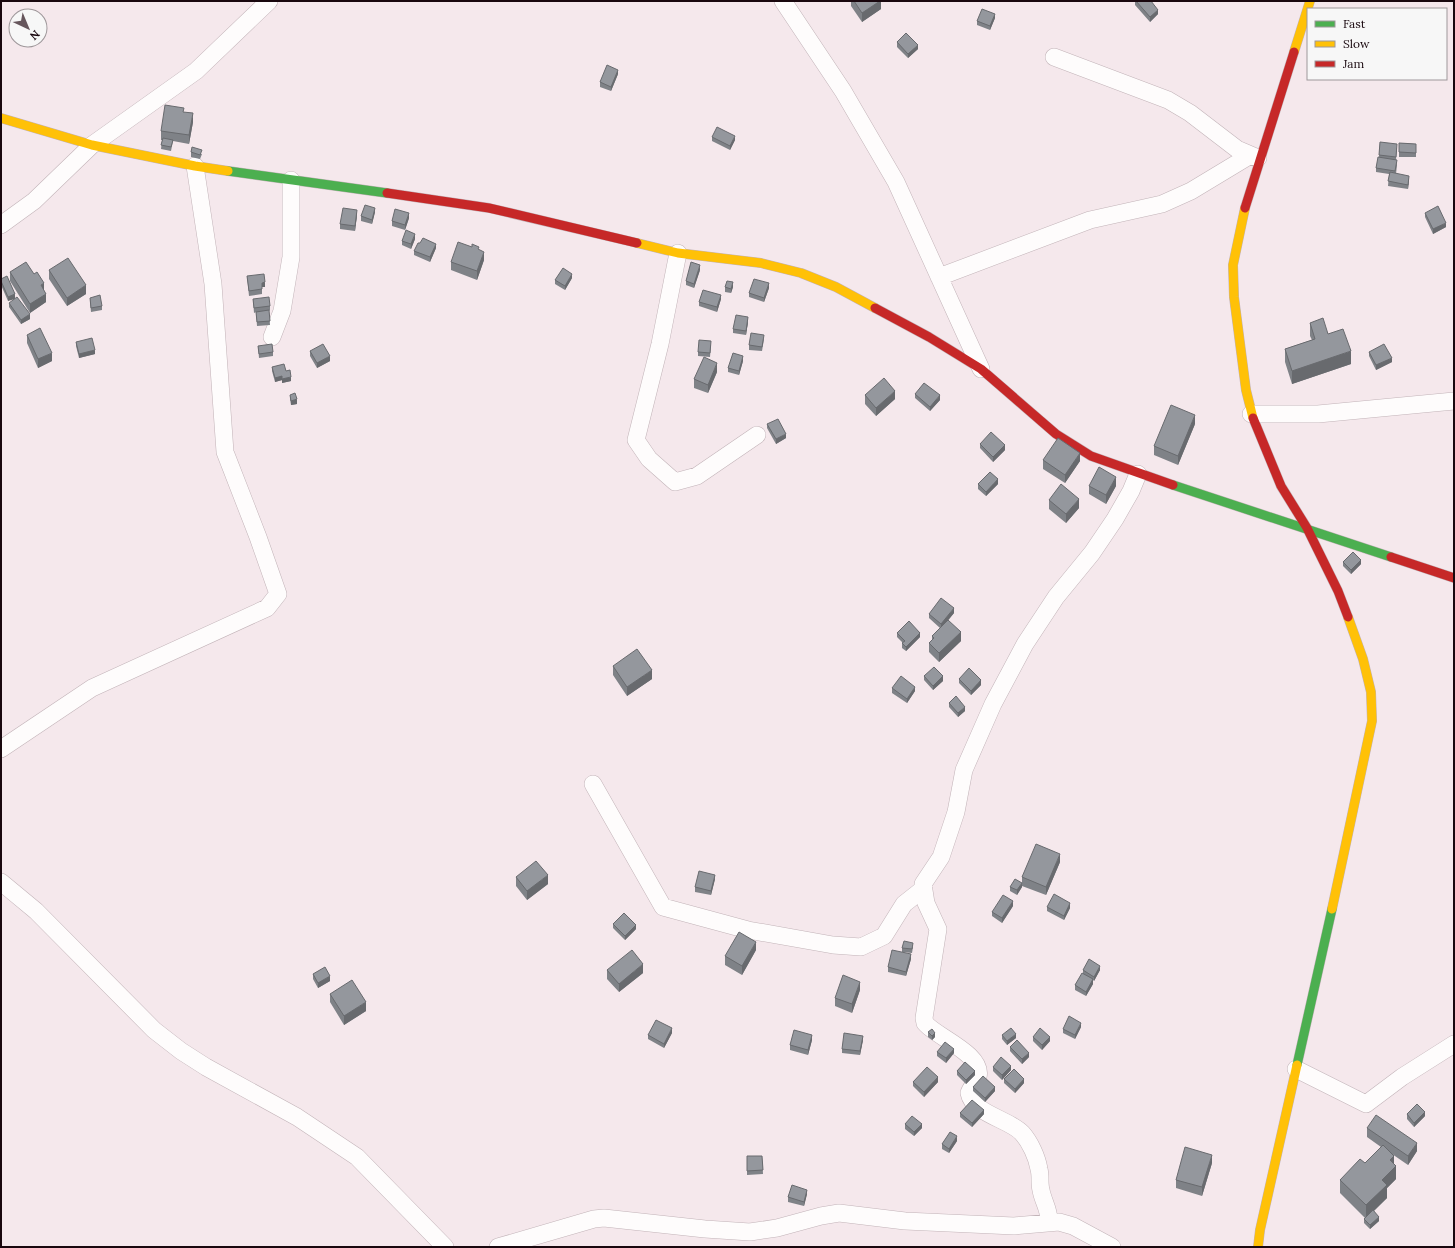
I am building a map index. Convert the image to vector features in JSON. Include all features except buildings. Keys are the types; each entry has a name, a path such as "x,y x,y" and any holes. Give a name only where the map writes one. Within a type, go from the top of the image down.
{"street":[{"path":"1,225 34,201 92,145 196,71 269,1"},
{"path":"783,1 843,91 896,182 981,369"},
{"path":"1258,1247 1260,1230 1372,721 1371,692 1363,659 1338,591 1307,528 1281,486 1252,414 1246,390 1234,297 1233,265 1255,157 1307,10"},
{"path":"1054,57 1168,100 1190,114 1228,143 1255,157"},
{"path":"1,118 92,145 195,166 489,208 678,253 761,263 801,273 836,287 916,330 981,369 1056,434 1091,456 1138,474 1307,528 1454,578"},
{"path":"939,277 1090,220 1162,204 1191,192 1255,157"},
{"path":"1,749 92,688 267,608 278,594 225,452 214,284 195,166"},
{"path":"272,337 282,312 291,257 290,180"},
{"path":"678,253 660,344 636,440 649,459 675,482 697,476 757,435"},
{"path":"1252,414 1318,414 1416,406 1454,401"},
{"path":"1049,1223 1049,1214 1041,1191 1039,1168 1024,1136 1018,1130 994,1117 974,1102 969,1093 978,1076 976,1064 957,1046 925,1023 924,1018 928,983 938,929 926,903 923,888 924,882 936,865 946,843 956,812 964,770 993,704 1025,644 1056,597 1092,553 1115,519 1131,491 1138,474"},
{"path":"593,784 663,907 748,930 833,945 861,947 884,936 904,904 923,888"},
{"path":"1,882 41,916 154,1030 181,1051 206,1067 297,1117 357,1157 445,1247"},
{"path":"1296,1070 1366,1104 1402,1077 1454,1044"},
{"path":"498,1247 594,1219 604,1218 705,1229 750,1232 776,1228 821,1216 839,1213 904,1221 1014,1226 1059,1222 1073,1226 1112,1247"}],"traffic: fast":[{"path":"228,171 387,193"},
{"path":"1173,485 1391,557"},
{"path":"1297,1065 1332,909"}],"traffic: slow":[{"path":"1308,8 1310,1"},
{"path":"1294,52 1307,11"},
{"path":"1,118 92,145 195,166 228,171"},
{"path":"1245,208 1233,265 1234,297 1246,390 1253,418"},
{"path":"637,243 678,253 761,263 801,273 836,287 875,308"},
{"path":"1332,909 1372,721 1371,692 1363,659 1348,617"},
{"path":"1258,1247 1260,1230 1297,1065"}],"traffic: jam":[{"path":"1245,208 1294,52"},
{"path":"387,193 489,208 637,243"},
{"path":"875,308 929,337 981,369 1056,434 1091,456 1173,485"},
{"path":"1253,418 1281,486 1307,528 1338,591 1348,617"},
{"path":"1391,557 1454,578"}]}
